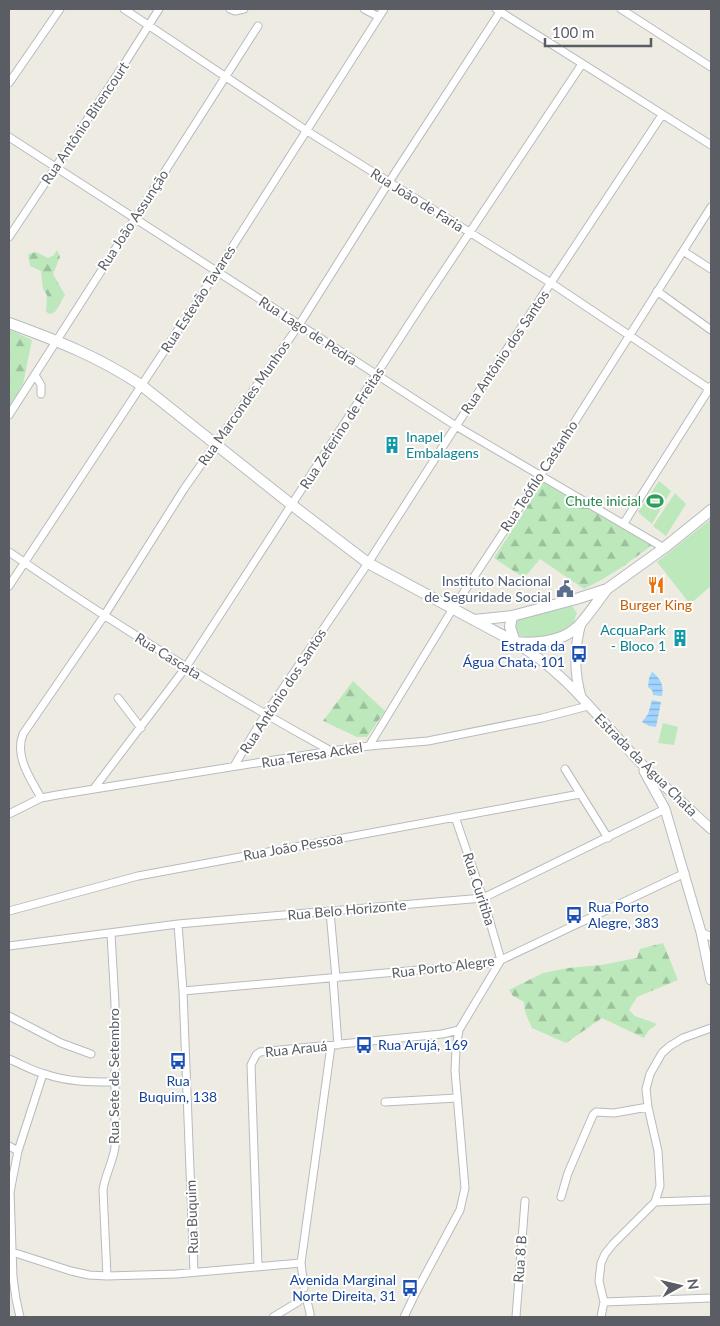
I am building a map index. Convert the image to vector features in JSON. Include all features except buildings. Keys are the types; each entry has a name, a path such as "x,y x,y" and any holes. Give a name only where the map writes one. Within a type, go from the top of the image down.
{"main road":[{"path":"9,323 95,357 141,385 368,563 514,642 530,644 568,634 581,623 607,589 664,548 711,510"},
{"path":"474,620 512,616 607,589"},
{"path":"576,599 582,611 581,623"},
{"path":"512,616 510,627 514,642"}],"street":[{"path":"9,83 60,9"},
{"name":"Rua João de Faria","path":"124,9 307,131 551,283 628,336 710,388"},
{"name":"Rua Antônio Bitencourt","path":"9,237 159,9"},
{"path":"230,9 235,11 243,9"},
{"path":"364,9 379,17"},
{"name":"Rua Estevão Tavares","path":"9,586 217,271 384,9"},
{"path":"620,9 711,67"},
{"path":"498,10 711,146"},
{"name":"Rua Marcondes Munhos","path":"41,798 22,760 20,742 23,734 104,616 174,505 299,324 498,10"},
{"name":"Rua João Assunção","path":"9,415 258,26"},
{"name":"Rua Zeferino de Freitas","path":"95,788 186,667 582,64"},
{"name":"Rua Antônio dos Santos","path":"234,766 265,715 368,563 662,114"},
{"name":"Rua Lago de Pedra","path":"9,137 299,324 376,376 456,426 664,548"},
{"name":"Rua Teófilo Castanho","path":"369,746 452,610 541,475 711,208"},
{"path":"684,251 711,269"},
{"path":"657,291 711,330"},
{"path":"35,375 41,385 41,394"},
{"path":"624,523 710,388"},
{"name":"Rua Cascata","path":"9,552 104,616 186,667 331,752"},
{"path":"581,623 577,639 576,672 585,703"},
{"name":"Estrada da Água Chata","path":"514,642 543,660 638,760 711,829"},
{"path":"118,698 140,728"},
{"name":"Rua Teresa Ackel","path":"9,814 41,798 369,746 428,741 534,720 585,703"},
{"path":"638,760 665,809 701,932 711,980"},
{"path":"565,769 608,838"},
{"name":"Rua João Pessoa","path":"9,912 138,876 580,794"},
{"name":"Rua Belo Horizonte","path":"9,946 178,924 483,898 665,809"},
{"name":"Rua Curitiba","path":"455,818 483,898 501,960"},
{"name":"Rua Porto Alegre","path":"183,991 486,964 501,960 685,873"},
{"path":"304,1288 301,1263 335,1045 335,978 330,912"},
{"name":"Rua Buquim","path":"178,924 183,991 194,1272 301,1263"},
{"path":"701,932 711,937"},
{"name":"Rua Sete de Setembro","path":"107,1276 103,1190 115,1148 115,1004 111,934"},
{"path":"404,1317 464,1200 465,1188 455,1071 456,1048 459,1030 501,960"},
{"path":"9,1016 61,1043 90,1054"},
{"path":"602,1317 604,1302 599,1281 600,1263 605,1254 655,1202 660,1186 658,1151 646,1089 650,1074 662,1053 683,1038 711,1028"},
{"name":"Rua Arauá","path":"258,1266 252,1060 260,1052 442,1034 459,1030"},
{"path":"9,1059 43,1074 78,1082 114,1082"},
{"path":"20,1317 12,1299 10,1192 18,1151 43,1074"},
{"path":"385,1102 457,1098"},
{"path":"561,1197 568,1173 593,1115 596,1112 614,1113 648,1107"},
{"path":"9,1146 18,1151"},
{"path":"655,1202 711,1200"},
{"name":"Rua 8 B","path":"516,1317 524,1201"},
{"path":"11,1252 89,1275 156,1275 194,1272"},
{"path":"604,1302 711,1298"},
{"path":"307,1301 310,1317"},
{"path":"273,1317 298,1302"}],"green space":[{"path":"57,250 60,257 53,274 65,295 55,312 50,314 46,312 47,295 43,289 41,271 30,266 28,254 36,252 48,258 54,255"},
{"path":"9,329 32,340 23,384 9,407"},
{"name":"Chute inicial","path":"659,481 671,491 652,524 638,512"},
{"path":"543,482 652,545 619,569 584,589 540,559 524,578 494,558"},
{"name":"Chute inicial","path":"675,493 686,504 666,536 653,526"},
{"path":"711,519 711,586 690,604 657,562"},
{"path":"572,606 577,613 572,624 567,629 554,635 526,637 520,636 515,629 516,620"},
{"path":"353,681 385,711 367,737 357,737 323,721"},
{"path":"663,723 678,727 674,745 658,743"},
{"path":"663,943 678,980 637,997 629,1010 635,1016 657,1024 649,1030 644,1038 602,1018 566,1043 532,1028 525,1012 524,1002 513,996 509,990 543,973 637,958 640,949"}],"water":[{"path":"652,672 661,682 662,696 653,695 652,690 648,687"},
{"path":"652,700 661,702 656,727 642,722 648,714"}],"place":[{"name":"Inapel Embalagens","path":"392,445"},
{"name":"Chute inicial","path":"655,501"},
{"name":"Burger King","path":"656,585"},
{"name":"Instituto Nacional de Seguridade Social","path":"565,589"},
{"name":"AcquaPark - Bloco 1","path":"680,638"},
{"name":"Estrada da Água Chata, 101","path":"579,654"},
{"name":"Rua Porto Alegre, 383","path":"574,915"},
{"name":"Rua Arujá, 169","path":"364,1045"},
{"name":"Rua Buquim, 138","path":"178,1061"},
{"name":"Avenida Marginal Norte Direita, 31","path":"410,1288"}]}
